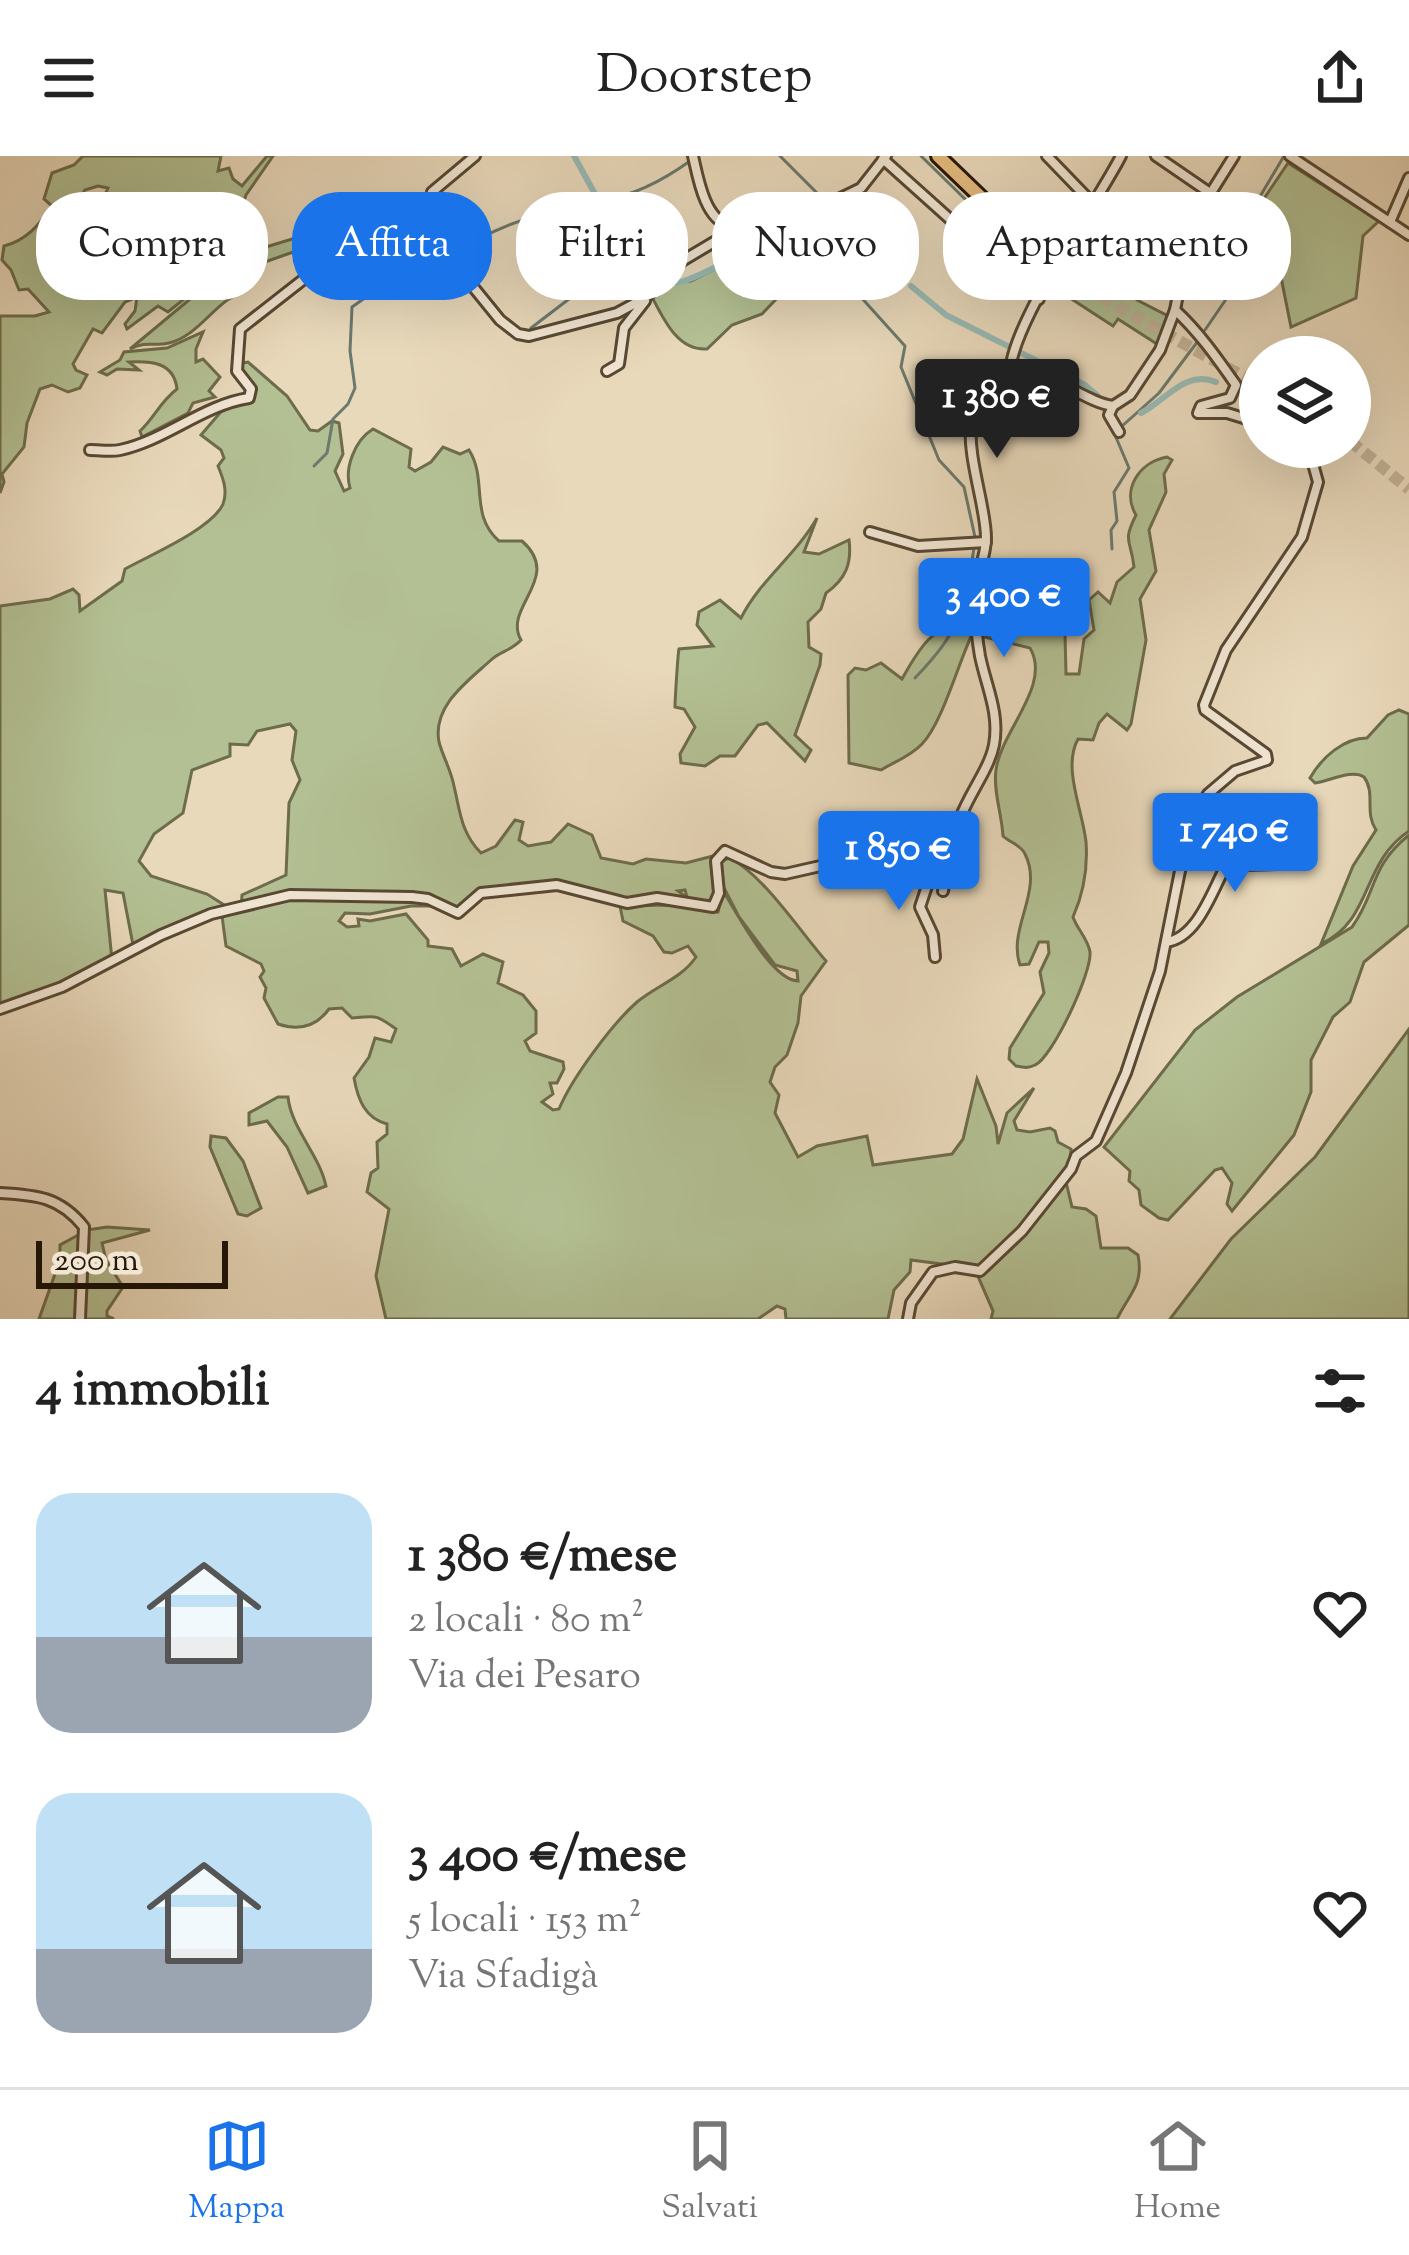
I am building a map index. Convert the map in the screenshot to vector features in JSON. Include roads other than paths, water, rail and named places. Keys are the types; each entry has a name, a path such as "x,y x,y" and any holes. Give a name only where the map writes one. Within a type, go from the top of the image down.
{"main road":[{"path":"938,156 975,192"}],"street":[{"path":"437,192 475,156"},
{"path":"1047,156 1084,192"},
{"path":"1102,192 1121,156"},
{"path":"1156,156 1209,192"},
{"path":"1211,192 1234,156"},
{"path":"1290,156 1409,236"},
{"path":"694,158 712,210"},
{"path":"853,192 884,158 943,212"},
{"path":"1390,222 1409,178"},
{"path":"91,450 121,450 185,424 222,402 250,397 251,389 237,374 240,329 292,287"},
{"path":"484,300 523,335 616,313 640,300"},
{"path":"608,371 619,364 624,328 645,300"},
{"path":"1010,375 1015,351 1039,300"},
{"path":"1117,431 1109,415 1112,406 1130,395 1158,354 1176,300"},
{"path":"1175,310 1199,332 1236,385 1230,398 1201,406 1198,413 1239,417"},
{"path":"943,891 949,852 968,795 994,748 995,710 980,656 974,596 986,542 971,419 980,393 1010,375 1051,380 1112,406"},
{"path":"908,1319 910,1303 933,1272 955,1267 980,1271 1022,1231 1076,1156 1096,1141 1126,1073 1166,942 1196,808 1235,771 1267,760 1266,754 1204,705 1226,650 1302,537 1318,482 1315,468"},
{"path":"870,532 918,546 986,542"},
{"path":"1166,942 1178,940 1195,923 1231,856 1244,865 1277,864 1294,836"},
{"path":"0,1009 62,987 196,919 290,895 428,899 453,914 482,893 557,885 626,903 658,898 713,907 718,893 716,861 725,851 784,874 891,850 903,854 915,874 931,876"},
{"path":"935,957 933,935 920,907 931,876 949,852"},
{"path":"0,1193 51,1198 68,1208 84,1227 80,1319"}],"waterway":[{"path":"574,156 620,235 652,272 668,281 684,281 712,269"},
{"path":"780,156 816,192"},
{"path":"921,156 958,192"},
{"path":"1205,330 1231,292 1231,251 1284,156"},
{"path":"632,192 690,161"},
{"path":"492,232 516,222"},
{"path":"919,293 946,315 1097,395"},
{"path":"314,466 327,453 333,419 355,388 350,351 352,307 362,300"},
{"path":"531,328 568,300"},
{"path":"863,300 905,346 901,367 939,460 964,487 975,537"},
{"path":"1121,427 1159,393 1198,341"},
{"path":"1141,413 1186,383 1216,382"},
{"path":"1112,549 1111,530 1117,521 1114,492 1129,468 1115,435"},
{"path":"915,678 958,619 974,548"}],"tunnel":[{"path":"1107,300 1239,374"},
{"path":"1371,458 1409,489"}]}
